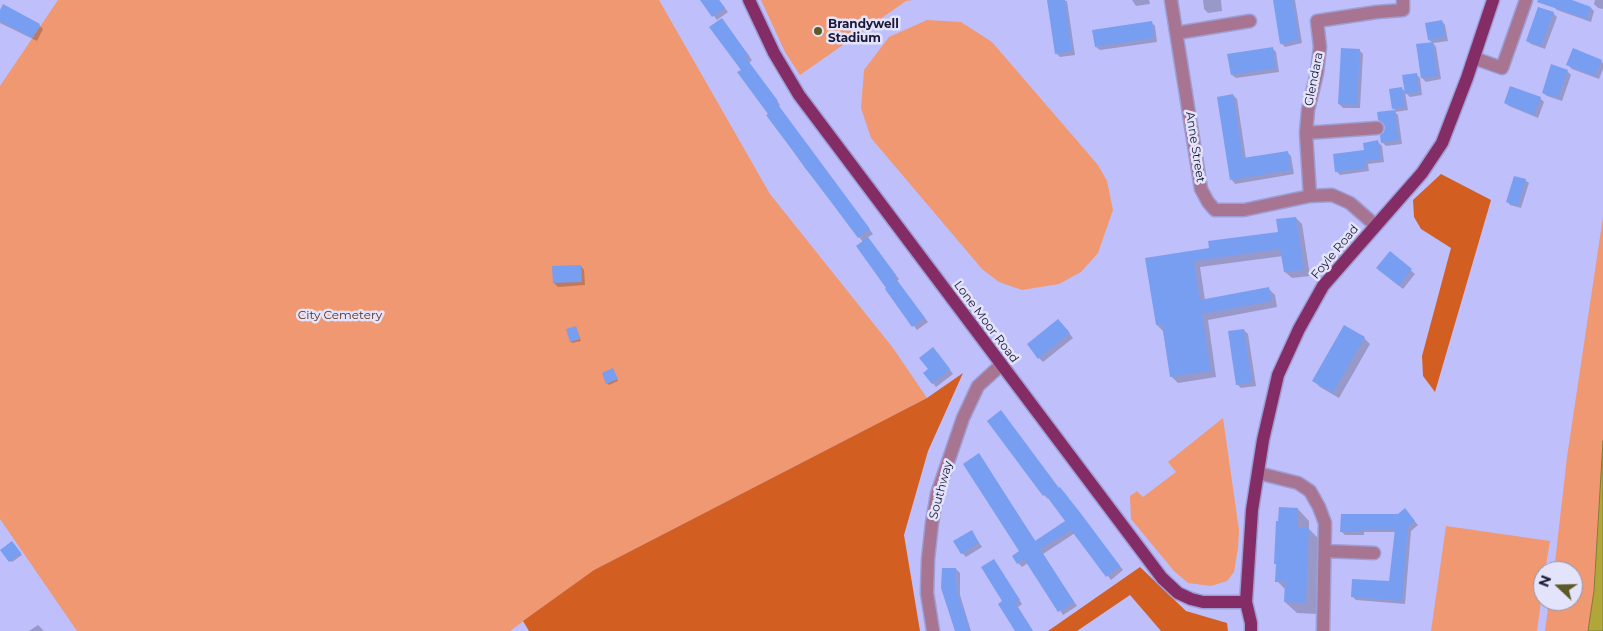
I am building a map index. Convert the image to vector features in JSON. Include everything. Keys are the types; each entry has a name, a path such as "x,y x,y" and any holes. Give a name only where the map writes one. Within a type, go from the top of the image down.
{"main road":[{"name":"Lone Moor Road","path":"749,0 774,54 799,95 1162,578 1178,594 1191,599 1204,602 1246,602"},
{"name":"Foyle Road","path":"1251,631 1246,602 1252,510 1263,440 1278,375 1299,329 1323,286 1422,172 1442,143 1474,58 1492,0"}],"street":[{"name":"Anne Street","path":"1171,0 1201,189 1215,210 1244,210 1310,196 1332,195 1350,203 1375,224"},
{"name":"Glendara","path":"1310,196 1306,133 1308,110 1317,74 1320,47 1318,21 1403,10 1403,0"},
{"path":"1474,58 1502,68 1526,0"},
{"path":"1177,33 1250,21"},
{"path":"1306,133 1377,128"},
{"name":"Southway","path":"933,631 927,584 932,522 937,494 963,418 978,386 1001,365"},
{"path":"1258,473 1298,483 1310,492 1319,507 1325,523 1323,631"},
{"path":"1325,551 1374,553"}],"green space":[{"name":"City Cemetery","path":"58,0 659,0 770,194 893,348 927,398 594,570 510,631 77,631 0,519 0,86"},
{"name":"Brandywell Stadium","path":"761,0 914,0 906,1 800,75 785,52"},
{"path":"927,20 961,22 992,42 1098,165 1107,181 1113,210 1098,253 1081,272 1059,284 1022,290 999,282 982,269 871,138 861,108 864,70 889,37"},
{"path":"1603,217 1603,441 1591,621 1588,631 1545,631 1548,611 1583,611 1583,561 1555,561 1567,457"},
{"path":"1223,418 1239,530 1234,572 1227,581 1211,586 1188,583 1174,571 1131,519 1130,496 1137,491 1143,497 1176,472 1168,462"},
{"path":"1446,526 1550,541 1547,561 1533,561 1533,611 1540,611 1537,631 1431,631"}],"shaded area":[{"path":"1441,174 1491,200 1435,392 1423,376 1422,356 1451,248 1421,229 1414,217 1413,200"},
{"path":"963,373 928,451 904,535 920,631 529,631 523,621 594,570 927,398"},
{"path":"1603,441 1603,631 1588,631 1594,591"},
{"path":"1140,567 1186,611 1227,623 1228,631 1161,631 1130,595 1077,631 1048,631"}],"building":[{"path":"700,0 719,0 725,8 712,17"},
{"path":"1047,0 1065,0 1072,51 1055,54"},
{"path":"1273,0 1293,0 1299,40 1280,44"},
{"path":"1538,0 1572,0 1591,7 1587,19 1537,2"},
{"path":"3,4 40,24 33,38 0,21 0,10"},
{"path":"1538,7 1554,12 1541,46 1526,41"},
{"path":"722,18 749,56 746,58 778,101 776,102 870,229 858,238 766,115 768,114 737,72 741,70 709,27"},
{"path":"1442,20 1445,37 1428,40 1425,23"},
{"path":"1152,21 1154,38 1095,47 1092,30"},
{"path":"1433,42 1438,76 1421,78 1416,44"},
{"path":"1273,47 1276,68 1231,75 1227,54"},
{"path":"1341,48 1360,49 1357,105 1338,104"},
{"path":"1573,48 1602,60 1595,76 1566,65"},
{"path":"1551,64 1568,70 1558,98 1542,93"},
{"path":"1417,73 1419,92 1405,94 1402,75"},
{"path":"1510,86 1541,97 1534,115 1504,103"},
{"path":"1402,87 1405,107 1392,109 1389,89"},
{"path":"1233,94 1243,158 1288,151 1291,170 1230,180 1217,97"},
{"path":"1395,110 1399,140 1381,143 1380,135 1384,132 1385,127 1378,120 1377,112"},
{"path":"1378,140 1381,159 1365,161 1366,168 1335,172 1333,154 1364,150 1363,143"},
{"path":"1514,176 1526,179 1518,206 1506,202"},
{"path":"1296,217 1304,270 1284,272 1280,249 1194,261 1200,300 1269,287 1272,301 1202,314 1211,371 1170,377 1162,324 1156,325 1145,258 1209,248 1208,241 1278,232 1276,219"},
{"path":"868,237 925,318 912,327 856,246"},
{"path":"1390,251 1412,269 1399,286 1376,268"},
{"path":"581,265 582,282 553,283 552,266"},
{"path":"1058,319 1070,333 1038,359 1027,344"},
{"path":"1344,325 1365,337 1333,393 1312,381"},
{"path":"576,326 580,339 570,342 566,329"},
{"path":"1244,329 1252,382 1236,385 1228,331"},
{"path":"933,347 950,369 932,384 923,373 928,369 919,358"},
{"path":"613,368 618,379 606,384 602,373"},
{"path":"1001,410 1120,566 1106,577 1071,530 1040,549 1074,602 1058,612 1024,559 1017,564 1012,556 1019,551 963,464 979,453 1035,541 1065,521 1045,494 1043,496 987,421"},
{"path":"1279,507 1298,508 1297,527 1309,528 1306,603 1284,602 1285,582 1275,582 1276,521 1278,521"},
{"path":"1405,508 1415,521 1408,527 1402,601 1351,597 1352,579 1389,581 1395,529 1361,529 1361,532 1340,532 1341,514 1398,514"},
{"path":"972,530 979,543 961,554 953,541"},
{"path":"12,541 21,553 9,562 0,550"},
{"path":"994,559 1020,600 1015,603 1033,631 1015,631 998,604 1002,601 981,567"},
{"path":"942,568 956,568 957,591 970,631 955,631 941,588"}],"place":[{"name":"Brandywell Stadium","path":"818,31"}]}
